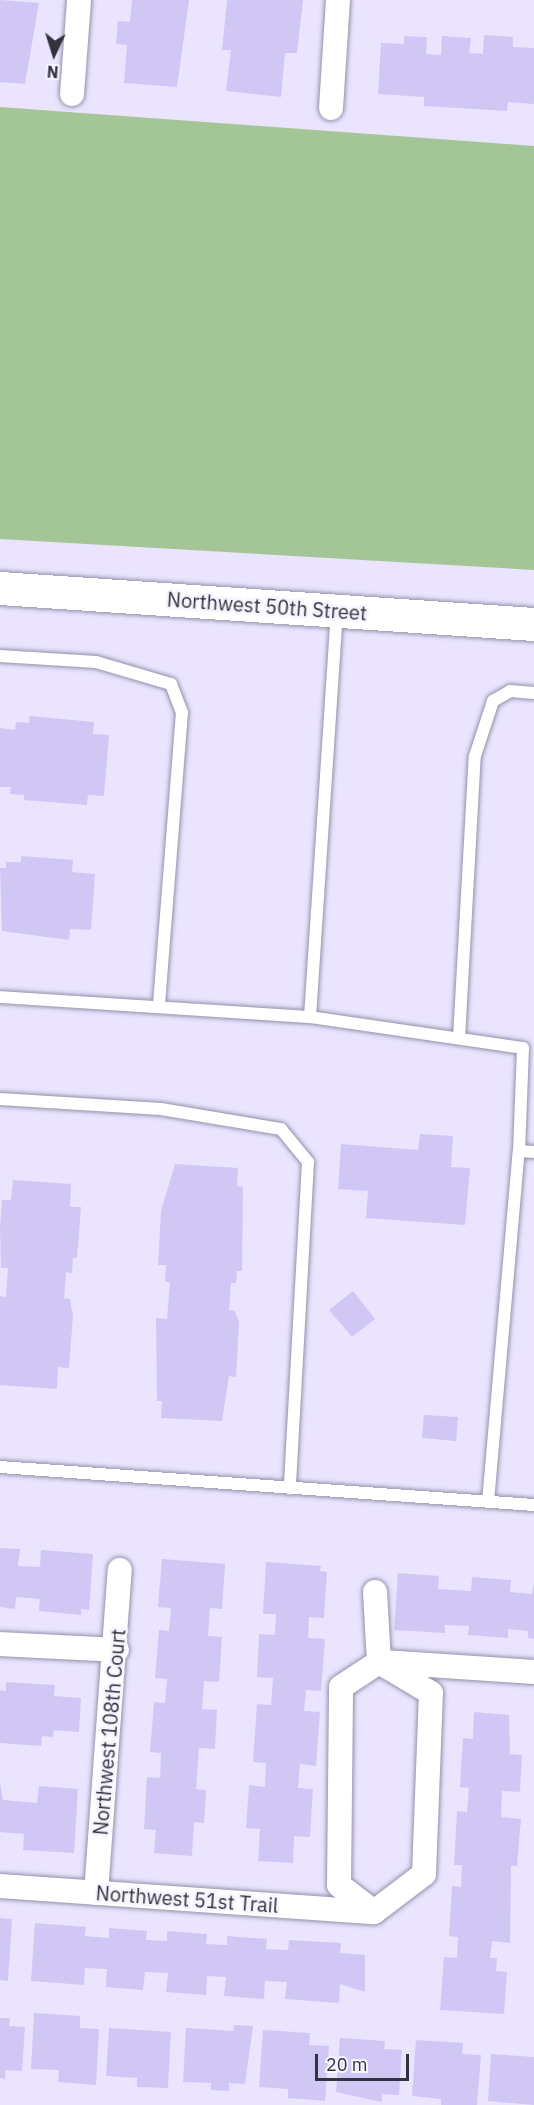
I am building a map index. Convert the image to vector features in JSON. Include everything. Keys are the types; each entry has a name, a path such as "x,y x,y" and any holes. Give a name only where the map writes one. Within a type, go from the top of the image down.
{"street":[{"path":"72,94 79,0"},
{"path":"331,108 338,0"},
{"name":"Northwest 50th Street","path":"0,588 534,624"},
{"name":"Northwest 108th Court","path":"96,1893 117,1650 120,1570"},
{"path":"375,1592 379,1662"},
{"path":"0,1644 117,1650"},
{"path":"379,1662 431,1693 424,1874 374,1912 339,1885 341,1687 379,1662 534,1672"},
{"name":"Northwest 51st Trail","path":"0,1886 374,1912"}],"lane":[{"path":"310,1017 338,611"},
{"path":"0,656 96,662 171,684 182,712 159,1006"},
{"path":"459,1038 475,756 493,701 510,691 534,693"},
{"path":"0,997 310,1017 529,1048 488,1502"},
{"path":"0,1099 161,1109 281,1129 308,1162 290,1489"},
{"path":"519,1152 534,1152"},
{"path":"0,1467 534,1505"}],"green space":[{"path":"0,107 534,146 534,570 0,539"}],"building":[{"path":"0,0 39,3 25,84 0,82"},
{"path":"132,0 189,0 177,87 124,83 127,45 116,44 118,21 130,22"},
{"path":"227,0 303,0 297,53 285,53 281,97 226,91 231,50 222,50"},
{"path":"484,35 513,37 513,47 534,48 534,104 508,102 507,111 424,106 424,97 378,94 381,43 404,44 404,36 427,37 426,54 441,55 442,36 471,38 469,53 483,54"},
{"path":"30,716 94,722 93,734 109,735 104,796 88,795 87,805 24,800 24,795 10,794 11,787 0,787 0,728 15,730 16,722 29,723"},
{"path":"21,856 73,860 72,872 95,874 91,930 70,929 69,940 2,931 0,868 6,868 6,862 21,862"},
{"path":"420,1134 453,1136 451,1167 470,1168 465,1225 366,1218 368,1191 338,1189 341,1144 418,1150"},
{"path":"175,1164 238,1168 237,1186 243,1187 242,1271 237,1271 236,1283 231,1283 229,1310 235,1311 239,1322 236,1377 229,1376 222,1421 161,1418 162,1401 157,1401 156,1318 167,1319 170,1282 165,1282 166,1265 158,1265 161,1211"},
{"path":"13,1180 71,1184 70,1207 81,1207 77,1258 73,1258 72,1273 66,1272 64,1298 70,1299 73,1316 69,1368 58,1367 57,1389 0,1385 0,1296 6,1297 8,1268 1,1268 0,1226 2,1200 11,1200"},
{"path":"353,1291 375,1319 352,1337 329,1310"},
{"path":"424,1415 458,1417 456,1441 422,1438"},
{"path":"0,1548 20,1549 18,1566 40,1567 41,1550 93,1554 89,1610 81,1609 81,1615 39,1611 40,1599 16,1597 15,1609 0,1607"},
{"path":"162,1559 225,1564 222,1609 210,1608 208,1636 222,1637 219,1682 204,1681 202,1709 217,1710 215,1749 199,1748 196,1789 206,1790 204,1823 194,1822 192,1856 154,1853 156,1830 144,1829 147,1777 160,1778 161,1753 150,1752 154,1702 165,1703 167,1679 155,1678 159,1630 169,1631 171,1608 158,1607"},
{"path":"266,1562 321,1566 320,1571 327,1572 324,1618 309,1617 308,1638 325,1639 321,1691 306,1690 304,1711 320,1712 316,1766 300,1764 298,1788 313,1789 310,1837 294,1836 293,1863 258,1861 260,1829 246,1828 249,1785 265,1787 266,1763 253,1762 257,1704 271,1705 273,1678 257,1677 259,1634 275,1635 276,1614 263,1614"},
{"path":"398,1573 439,1576 438,1589 471,1591 472,1577 511,1580 510,1592 532,1594 534,1583 534,1639 528,1638 528,1631 508,1629 508,1638 468,1635 469,1626 445,1625 445,1633 394,1630"},
{"path":"6,1682 55,1685 54,1696 81,1698 79,1732 54,1730 53,1737 42,1736 41,1746 0,1743 0,1690 6,1691"},
{"path":"474,1712 509,1715 510,1754 522,1755 520,1792 502,1791 501,1817 521,1819 517,1866 511,1866 510,1943 492,1941 490,1958 497,1958 496,1971 507,1972 504,2014 440,2010 444,1957 457,1958 458,1937 449,1936 452,1886 461,1887 462,1865 454,1865 457,1811 467,1812 469,1788 460,1787 463,1738 473,1739"},
{"path":"0,1783 3,1800 37,1803 39,1786 78,1789 74,1853 23,1850 24,1834 0,1832"},
{"path":"0,1918 12,1919 8,1981 0,1980"},
{"path":"35,1923 86,1927 85,1936 109,1938 109,1928 147,1931 146,1940 167,1941 167,1931 207,1934 206,1944 227,1945 227,1936 267,1939 266,1949 288,1950 289,1940 341,1943 340,1953 365,1955 365,1992 340,1984 339,2003 285,1999 287,1982 265,1981 264,1999 224,1996 226,1977 207,1976 206,1995 166,1992 168,1973 145,1972 143,1990 106,1987 107,1969 85,1968 84,1985 31,1981"},
{"path":"34,2013 80,2016 80,2028 99,2029 96,2085 58,2082 59,2070 31,2069"},
{"path":"0,2018 10,2018 9,2026 25,2027 22,2071 6,2070 5,2079 0,2078"},
{"path":"234,2025 253,2026 245,2084 229,2083 229,2091 211,2090 211,2083 183,2082 186,2028 233,2031"},
{"path":"109,2028 171,2032 168,2088 137,2087 137,2078 106,2076"},
{"path":"263,2030 310,2033 309,2045 329,2046 325,2101 288,2098 288,2089 259,2087"},
{"path":"340,2038 385,2041 384,2049 402,2050 399,2095 382,2094 382,2102 336,2092"},
{"path":"416,2040 463,2043 462,2054 481,2055 477,2105 441,2105 441,2099 412,2096"},
{"path":"491,2054 534,2057 534,2105 488,2101"}]}
